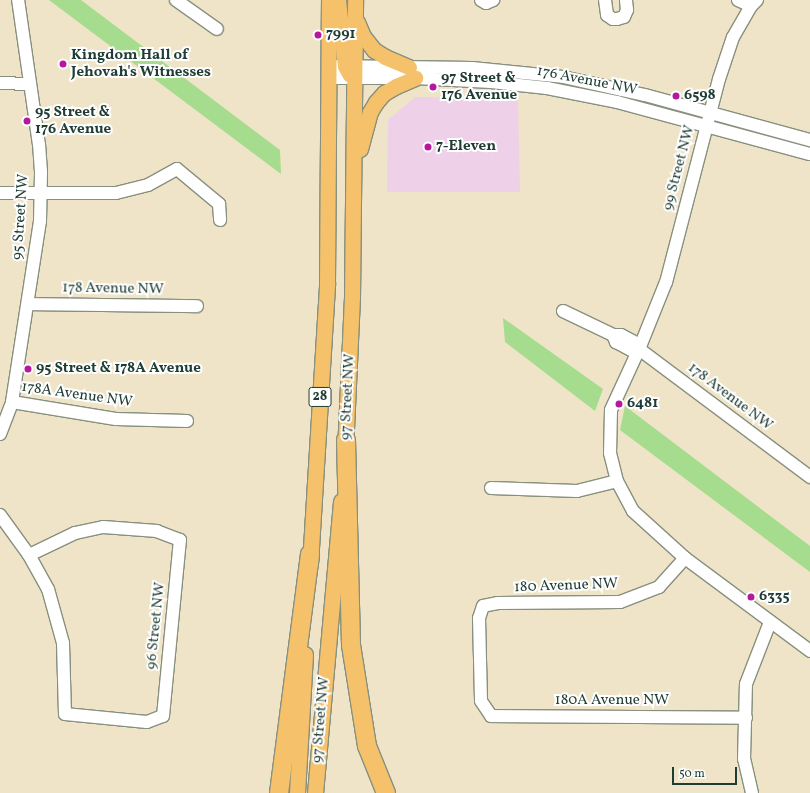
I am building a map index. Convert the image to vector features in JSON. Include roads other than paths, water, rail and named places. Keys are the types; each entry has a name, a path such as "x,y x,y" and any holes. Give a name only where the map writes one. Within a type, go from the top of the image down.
{"highway":[{"path":"346,440 351,645 367,746 386,793"},
{"path":"279,793 310,554"}],"main road":[{"name":"97 Street NW","path":"296,793 327,283 328,0"},
{"path":"338,0 351,70"},
{"name":"97 Street NW","path":"315,793 346,440 352,298 354,172 351,70 355,0"},
{"path":"354,172 370,112 384,93 396,86 412,72 374,50 363,36 355,16"}],"street":[{"name":"95 Street NW","path":"0,434 12,402 37,242 41,194 39,145 18,0"},
{"path":"176,0 188,5 217,29"},
{"path":"481,0 486,2 493,0"},
{"path":"605,0 607,15 613,19 617,19 624,17 627,10 626,0"},
{"path":"738,0 754,3"},
{"name":"99 Street NW","path":"685,558 633,511 617,481 610,453 611,410 639,349 666,282 710,112 733,37 754,3"},
{"name":"176 Avenue NW","path":"328,72 351,70 412,72 490,69 563,77 710,112 810,140"},
{"name":"176 Avenue NW","path":"412,72 547,88 590,96 707,125 810,154"},
{"path":"0,84 30,84"},
{"path":"0,193 116,193 148,185 177,168 219,204 220,220"},
{"name":"178 Avenue NW","path":"28,304 197,306"},
{"path":"563,311 613,335 616,342 633,351 639,349"},
{"name":"178 Avenue NW","path":"639,349 807,473"},
{"name":"178A Avenue NW","path":"12,402 116,420 187,421"},
{"path":"491,488 577,491 617,481"},
{"path":"0,515 29,555"},
{"name":"96 Street NW","path":"103,527 157,531 180,540 163,716 146,722 65,714 63,643 48,588 29,555 75,533 103,527"},
{"path":"685,558 810,651"},
{"name":"180 Avenue NW","path":"484,705 480,701 479,618 482,606 498,603 620,602 659,587 685,558"},
{"path":"752,793 744,760 746,684 770,622"},
{"name":"180A Avenue NW","path":"484,705 492,716 746,718"}],"place":[{"name":"7991","path":"318,35"},
{"name":"Kingdom Hall of Jehovah's Witnesses","path":"63,64"},
{"name":"97 Street & 176 Avenue","path":"433,87"},
{"name":"6598","path":"676,96"},
{"name":"95 Street & 176 Avenue","path":"27,121"},
{"name":"7-Eleven","path":"428,147"},
{"name":"95 Street & 178A Avenue","path":"28,369"},
{"name":"6481","path":"619,404"},
{"name":"6335","path":"751,597"}]}
